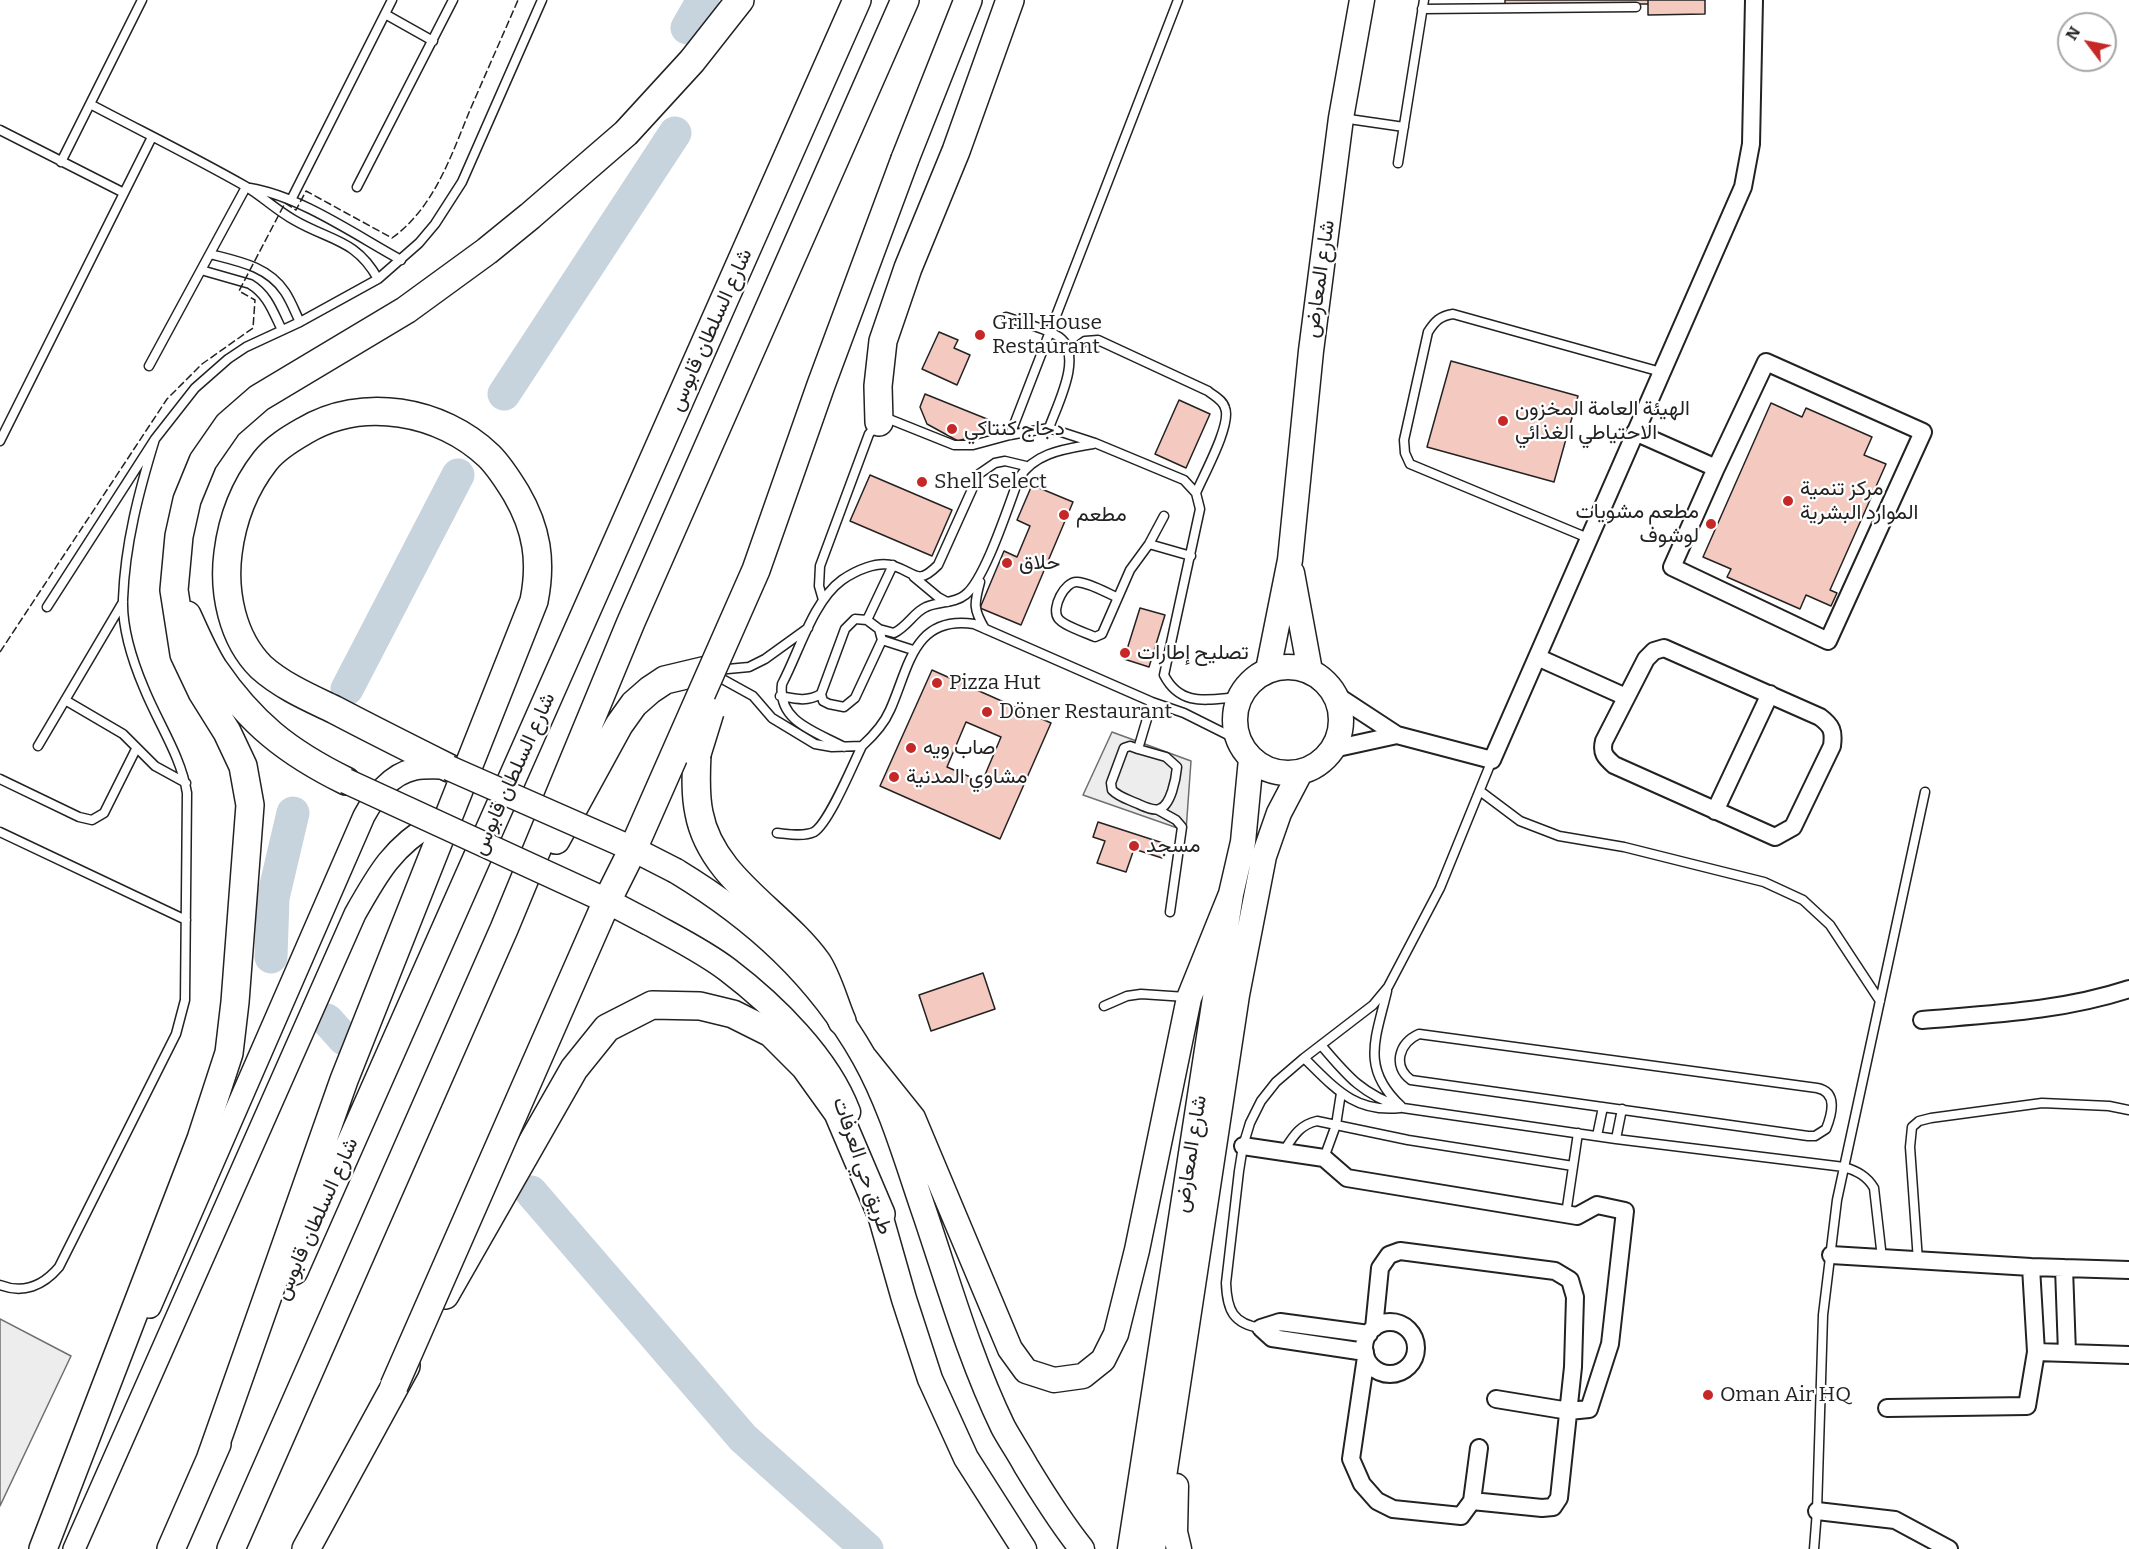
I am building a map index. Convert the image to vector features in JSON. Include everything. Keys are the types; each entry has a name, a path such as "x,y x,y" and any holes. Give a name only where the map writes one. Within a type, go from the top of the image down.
{"highway":[{"path":"346,781 310,763 252,718 184,654 174,590 179,536 187,500 203,461 228,425 259,398 406,310 487,251 530,216 626,133 692,61 740,0"},
{"name":"شارع السلطان قابوس","path":"171,1549 857,0"},
{"path":"231,1549 504,929 631,622 905,0"},
{"path":"842,1022 819,964 788,928 733,876 712,848 699,814 696,784 697,754 756,570 821,385 905,159 968,0"},
{"path":"879,422 878,386 883,341 908,268 956,151 1010,0"},
{"path":"210,1460 344,1080 534,601 539,576 537,545 530,521 506,476 489,456 450,429 420,417 394,412 360,412 333,418 310,427 285,442 265,461 244,495 231,531 225,574 231,611 241,642 261,667 290,687 449,768"},
{"path":"394,1386 607,901 633,849 756,570"},
{"path":"504,929 574,809 619,725 634,704 665,680 707,670"},
{"path":"45,1549 201,1139 229,1053 250,805 243,766 227,732 202,692 204,671"},
{"path":"306,1549 394,1386 574,1069 607,1028 652,1005 700,1006 733,1014 771,1033 805,1067 838,1113 881,1214"}],"main road":[{"name":"شارع المعارض","path":"1268,670 1290,560 1311,351 1341,118 1362,0"},
{"name":"شارع المعارض","path":"1290,560 1310,671"},
{"path":"1289,667 1310,671 1325,681 1336,695 1341,708 1340,736 1333,749 1313,768 1300,773 1274,772 1262,767 1245,750 1235,726 1240,697 1247,686 1268,670 1289,667"},
{"name":"شارع المعارض","path":"1130,1549 1231,894 1243,842 1245,750"},
{"name":"طريق حي العرفات","path":"449,768 633,849 676,871 729,905 778,946 812,983 842,1022 865,1058 894,1123 972,1355 1004,1428 1043,1494 1082,1549"},
{"name":"شارع المعارض","path":"1153,1549 1237,995 1264,856 1279,813 1300,773"},
{"name":"طريق حي العرفات","path":"346,781 607,901 699,951 728,970 759,996 802,1040 826,1070 848,1109 930,1379 966,1458 1021,1545"},
{"path":"865,1058 913,1118 1010,1349 1026,1371 1054,1380 1083,1376 1103,1360 1116,1334 1137,1250 1189,998 1231,894"},
{"path":"1177,1394 1175,1532 1179,1549"}],"street":[{"path":"1336,695 1396,735 1492,760 1743,187 1750,144 1754,0"},
{"path":"1767,362 1923,432 1828,640 1672,567 1716,468 1767,362"},
{"path":"1635,432 1716,468"},
{"path":"1664,648 1820,717 1830,725 1833,733 1832,746 1793,827 1775,837 1614,765 1605,758 1602,749 1604,741 1626,697 1646,659 1654,651 1664,648"},
{"path":"1537,657 1626,697"},
{"path":"1715,811 1770,694"},
{"path":"1333,749 1396,735"},
{"path":"69,1487 364,816 376,795 391,781 414,769 449,768"},
{"path":"74,1549 355,914 378,874 401,846 435,822"},
{"path":"1922,1020 2052,1007 2129,989"},
{"path":"1243,1146 1324,1158 1347,1178 1577,1216 1597,1205 1624,1212 1610,1344 1589,1409 1569,1411 1496,1399"},
{"path":"1472,1501 1542,1508 1553,1507 1559,1498 1573,1367 1575,1297 1570,1280 1554,1271 1400,1251 1389,1255 1380,1268 1371,1331 1364,1346 1365,1355 1351,1459 1362,1484 1377,1501 1393,1509 1461,1516 1472,1501 1479,1448"},
{"path":"1831,1255 2031,1267 2129,1270"},
{"path":"1887,1408 2026,1406 2036,1352 2031,1267"},
{"path":"2064,1268 2067,1353"},
{"path":"1280,1322 1371,1331 1391,1322 1407,1328 1413,1334 1417,1351 1409,1367 1394,1374 1377,1371 1365,1355 1272,1338 1261,1328 1280,1322"},
{"path":"2036,1352 2129,1355"},
{"path":"1817,1511 1895,1520 1949,1549"}],"lane":[{"path":"62,162 142,0"},
{"path":"291,200 392,0"},
{"path":"357,187 453,0"},
{"path":"47,607 155,439 188,396 211,373 246,347 300,322 378,279 401,260 435,224 462,182 542,0"},
{"path":"1010,435 1178,0"},
{"path":"1398,163 1423,4 1636,7"},
{"path":"385,14 433,41"},
{"path":"90,104 246,187 293,220 344,243 364,257 378,279"},
{"path":"1341,118 1404,127"},
{"path":"0,130 124,193"},
{"path":"0,441 152,137"},
{"path":"246,187 277,194 291,200 401,260"},
{"path":"149,366 246,187"},
{"path":"344,243 350,232"},
{"path":"210,254 252,265 270,276 285,292 300,322"},
{"path":"201,270 256,288 267,299 282,330"},
{"path":"1588,538 1410,464 1405,453 1404,440 1428,332 1433,323 1442,316 1453,314 1661,372"},
{"path":"1006,317 1059,337 1070,352 1071,365 1048,428"},
{"path":"1070,352 1085,341 1098,340 1208,391 1220,399 1226,409 1225,424 1196,493"},
{"path":"824,600 819,586 820,566 869,434 879,422 889,419 954,445 973,445 1048,428 1095,443 1184,480 1196,493 1200,509 1164,675 1170,687 1177,694 1190,699 1240,697"},
{"path":"0,1285 20,1289 31,1287 42,1283 59,1267 180,1023 185,1000 188,803 186,783 140,677 130,645 123,601 129,537 137,499 155,439"},
{"path":"986,630 976,614 975,606 982,573 1019,478 1026,466 1050,453 1095,443"},
{"path":"914,577 929,574 938,565 979,474 995,463 1005,461 1026,466"},
{"path":"1116,597 1079,582 1071,583 1065,588 1055,610 1062,622 1095,637 1102,634 1116,597 1130,570 1149,544 1164,516"},
{"path":"1149,544 1191,556"},
{"path":"845,748 793,719 783,706 780,696 782,684 824,600 841,581 856,571 876,565 893,565 914,577 946,602"},
{"path":"867,620 893,565"},
{"path":"879,628 882,640 855,698 844,707 823,701 821,694 845,629 855,619 867,620 879,628 894,633 905,628 926,607 965,596 982,573"},
{"path":"38,746 123,601"},
{"path":"777,832 814,832 824,822 862,746 872,737 889,712 913,650 927,636 942,626 961,622 974,624 1152,702 1185,713 1245,750"},
{"path":"707,670 749,667 787,645 809,627"},
{"path":"882,640 913,650"},
{"path":"707,670 753,696 772,718 815,744 845,748 862,746"},
{"path":"780,696 810,700 821,694"},
{"path":"65,700 123,734 154,766 186,783"},
{"path":"1138,749 1152,702"},
{"path":"1158,810 1166,806 1173,789 1177,767 1166,757 1130,746 1124,748 1112,783 1112,790 1117,795 1149,809 1158,810 1176,820 1182,827 1170,912"},
{"path":"0,779 79,817 92,820 104,813 136,749"},
{"path":"1261,1328 1251,1327 1234,1316 1226,1296 1228,1260 1243,1146 1250,1123 1261,1101 1276,1082 1373,1005 1388,987 1440,888 1492,760"},
{"path":"1480,791 1520,821 1559,836 1624,847 1764,882 1803,900 1830,925 1880,1001"},
{"path":"1814,1549 1823,1315 1838,1200 1925,792"},
{"path":"0,832 186,920"},
{"path":"1388,987 1373,1050 1377,1073 1387,1093 1403,1108"},
{"path":"1104,1006 1126,996 1141,994 1189,998"},
{"path":"1419,1034 1430,1035 1817,1088 1823,1089 1832,1100 1826,1129 1815,1136 1622,1110 1411,1080 1400,1066 1403,1047 1409,1038 1419,1034"},
{"path":"1320,1046 1361,1088 1381,1100 1403,1108 1616,1139 1845,1167 1857,1171 1874,1188 1882,1258"},
{"path":"1304,1058 1341,1094 1355,1102 1387,1110 1403,1108"},
{"path":"1324,1158 1336,1125 1341,1094"},
{"path":"1918,1261 1910,1147 1912,1127 1919,1121 2042,1103 2109,1106 2129,1110"},
{"path":"1598,1136 1603,1107"},
{"path":"1616,1139 1622,1110"},
{"path":"1283,1152 1296,1132 1306,1124 1317,1121 1408,1140 1573,1166"},
{"path":"1566,1214 1578,1133"}],"shaded area":[{"path":"1112,732 1191,761 1186,831 1083,795"},
{"path":"0,1319 71,1356 0,1506"}],"building":[{"path":"1505,0 1648,0 1648,4 1505,4"},
{"path":"1648,0 1705,0 1705,14 1648,15"},
{"path":"939,332 958,340 954,348 970,355 957,385 922,369"},
{"name":"الهيئة العامة المخزون الاحتياطي الغذائي","path":"1451,361 1578,396 1554,482 1427,447"},
{"path":"925,394 987,419 983,433 958,441 927,424 920,407"},
{"path":"1179,400 1210,414 1186,468 1155,454"},
{"path":"1771,403 1802,417 1806,408 1872,437 1864,455 1886,464 1830,590 1837,593 1831,606 1806,595 1800,609 1727,577 1731,569 1703,557"},
{"path":"870,475 952,510 932,556 850,521"},
{"path":"1032,485 1073,502 1021,625 980,608 1004,551 1017,557 1030,526 1017,520"},
{"path":"1140,608 1165,615 1149,667 1124,659"},
{"path":"932,670 1051,723 1000,839 880,786","holes":["966,722 1001,737 982,782 947,767"]},
{"name":"مسجد","path":"1098,822 1166,844 1162,858 1134,849 1126,872 1097,863 1105,841 1093,837"},
{"path":"983,973 995,1009 931,1031 919,995"}],"waterway":[{"path":"687,28 703,0"},
{"path":"504,394 675,133"},
{"path":"347,689 458,475"},
{"path":"271,957 273,898 293,813"},
{"path":"327,1020 344,1039"},
{"path":"531,1192 743,1438 867,1549"}],"fence":[{"path":"0,652 167,399 202,364 253,328 255,300 239,291 285,203 296,210 306,191 392,238 407,226 440,180 518,0"}],"place":[{"name":"Grill House Restaurant","path":"980,335"},
{"name":"الهيئة العامة المخزون الاحتياطي الغذائي","path":"1503,421"},
{"name":"دجاج كنتاكي","path":"952,429"},
{"name":"Shell Select","path":"922,482"},
{"name":"مركز تنمية الموارد البشرية","path":"1788,501"},
{"name":"مطعم","path":"1064,515"},
{"name":"مطعم مشويات لوشوف","path":"1711,524"},
{"name":"حلاق","path":"1007,563"},
{"name":"تصليح إطارات","path":"1125,653"},
{"name":"Pizza Hut","path":"937,683"},
{"name":"Döner Restaurant","path":"987,712"},
{"name":"صاب ويه","path":"911,748"},
{"name":"مشاوي المدنية","path":"894,777"},
{"name":"مسجد","path":"1134,846"},
{"name":"Oman Air HQ","path":"1708,1395"}]}
